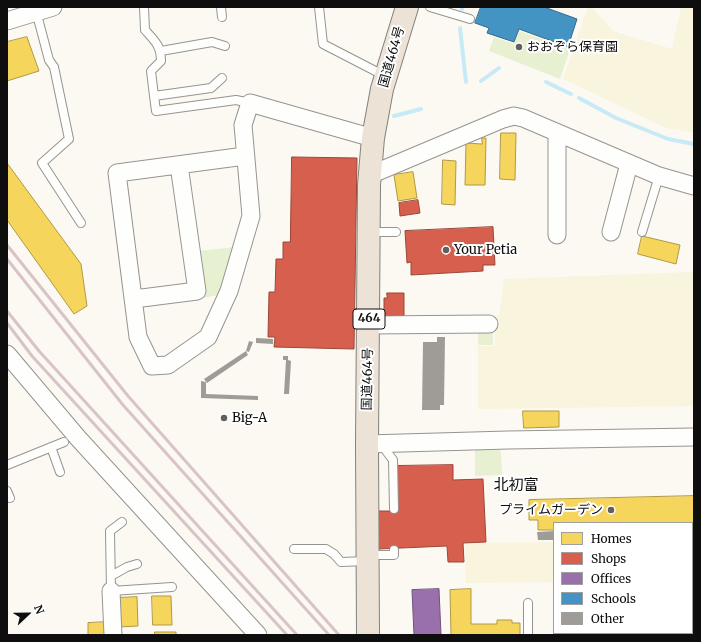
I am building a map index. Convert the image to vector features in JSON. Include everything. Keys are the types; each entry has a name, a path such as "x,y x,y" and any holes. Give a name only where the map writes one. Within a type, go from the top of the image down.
{"highway":[{"name":"国道464号","path":"368,635 368,558 374,443 369,325 370,175 373,138 382,89 407,7"}],"street":[{"path":"7,21 35,10 53,7"},
{"path":"245,156 117,173 138,337 152,366 168,365 208,337 229,291 251,216 243,125 250,103 373,138"},
{"path":"370,175 503,119 514,116 523,118 557,132 659,176 694,186"},
{"path":"557,132 557,235"},
{"path":"611,232 629,164"},
{"path":"134,299 197,291 180,165"},
{"path":"369,325 489,324"},
{"path":"7,354 78,438 258,635"},
{"path":"374,443 694,437"},
{"path":"111,584 114,635"}],"lane":[{"path":"144,7 145,30 161,51 161,61 151,71 156,111 236,100 250,103"},
{"path":"221,7 222,17"},
{"path":"319,7 323,44 386,76"},
{"path":"430,7 470,19"},
{"path":"35,10 49,60 54,67 69,140 42,163 81,223"},
{"path":"161,51 212,42 225,46"},
{"path":"154,96 211,88 222,78"},
{"path":"211,88 213,103"},
{"path":"642,232 659,176"},
{"path":"369,232 396,232"},
{"path":"7,465 64,442"},
{"path":"374,443 393,460 394,509"},
{"path":"51,447 60,472"},
{"path":"111,584 110,531 122,522"},
{"path":"294,549 326,549 334,554 341,562 394,555 394,550"},
{"path":"111,584 127,567 137,564"},
{"path":"111,584 172,587"},
{"path":"528,603 528,635"}],"shaded area":[{"path":"588,7 592,7 613,31 672,49 681,7 694,7 694,133 666,128 563,79"},
{"path":"694,272 694,406 478,409 478,346 495,346 495,316 499,316 504,279"},
{"path":"553,542 553,582 466,583 465,543"}],"green space":[{"path":"519,31 570,49 560,79 489,51 494,37 514,44"},
{"path":"236,247 218,295 203,298 198,251"},
{"path":"478,329 493,329 493,345 478,345"},
{"path":"475,446 496,446 501,452 502,475 475,476"}],"building: Homes":[{"path":"27,37 39,71 7,81 7,42"},
{"path":"501,133 516,133 515,180 500,179"},
{"path":"482,138 486,138 485,185 465,185 466,143 482,144"},
{"path":"443,160 456,161 455,205 442,204"},
{"path":"7,163 81,264 87,306 74,314 7,220"},
{"path":"413,172 417,198 398,201 394,175"},
{"path":"642,236 680,245 676,264 638,254"},
{"path":"523,411 559,411 559,427 524,428"},
{"name":"プライムガーデン","path":"694,496 694,529 693,522 553,522 553,530 538,530 538,520 529,520 529,500"},
{"path":"471,589 471,624 497,624 497,620 512,620 512,623 520,623 520,635 451,635 450,590"},
{"path":"152,596 171,596 172,625 153,625"},
{"path":"137,597 138,626 119,627 118,598"},
{"path":"107,622 108,635 88,635 88,623"},
{"path":"155,632 176,632 176,635 155,635"}],"building: Shops":[{"path":"292,157 357,158 354,349 274,347 275,337 268,337 269,292 275,292 276,259 283,259 283,242 290,242"},
{"path":"418,200 420,213 400,216 399,203"},
{"path":"493,227 495,265 483,265 483,271 411,275 411,262 407,263 405,231"},
{"path":"387,293 404,293 404,316 384,316 384,298 387,298"},
{"path":"453,465 453,480 483,479 486,542 463,543 464,562 448,562 447,546 378,549 378,511 396,511 394,466"}],"building: Offices":[{"path":"439,589 441,635 414,635 412,590"}],"building: Schools":[{"path":"481,7 544,7 577,19 568,47 519,29 514,42 487,33 489,28 475,23"}],"building: Other":[{"path":"437,337 445,337 444,405 440,405 440,410 422,410 423,342 437,342"},
{"path":"256,338 273,339 273,344 256,343"},
{"path":"249,341 253,342 249,352 246,351"},
{"path":"246,351 248,355 207,383 204,379"},
{"path":"283,356 288,356 288,360 291,361 289,394 284,394 286,360 283,360"},
{"path":"201,381 206,382 206,394 258,396 258,400 201,398"},
{"path":"553,531 553,540 538,540 537,532"}],"waterway":[{"path":"460,28 466,82"},
{"path":"481,81 499,68"},
{"path":"546,82 571,94"},
{"path":"579,98 616,118 668,139 694,144"},
{"path":"394,116 421,109"}],"railway":[{"path":"7,245 128,396 339,635"},
{"path":"7,259 123,405 329,635"},
{"path":"7,311 39,351 297,635"},
{"path":"7,323 32,356 287,635"}],"place":[{"name":"おおぞら保育園","path":"519,47"},
{"name":"Your Petia","path":"446,250"},
{"name":"Big-A","path":"224,418"},
{"name":"プライムガーデン","path":"611,510"}],"district":[{"name":"北初富","path":"516,486"}]}
